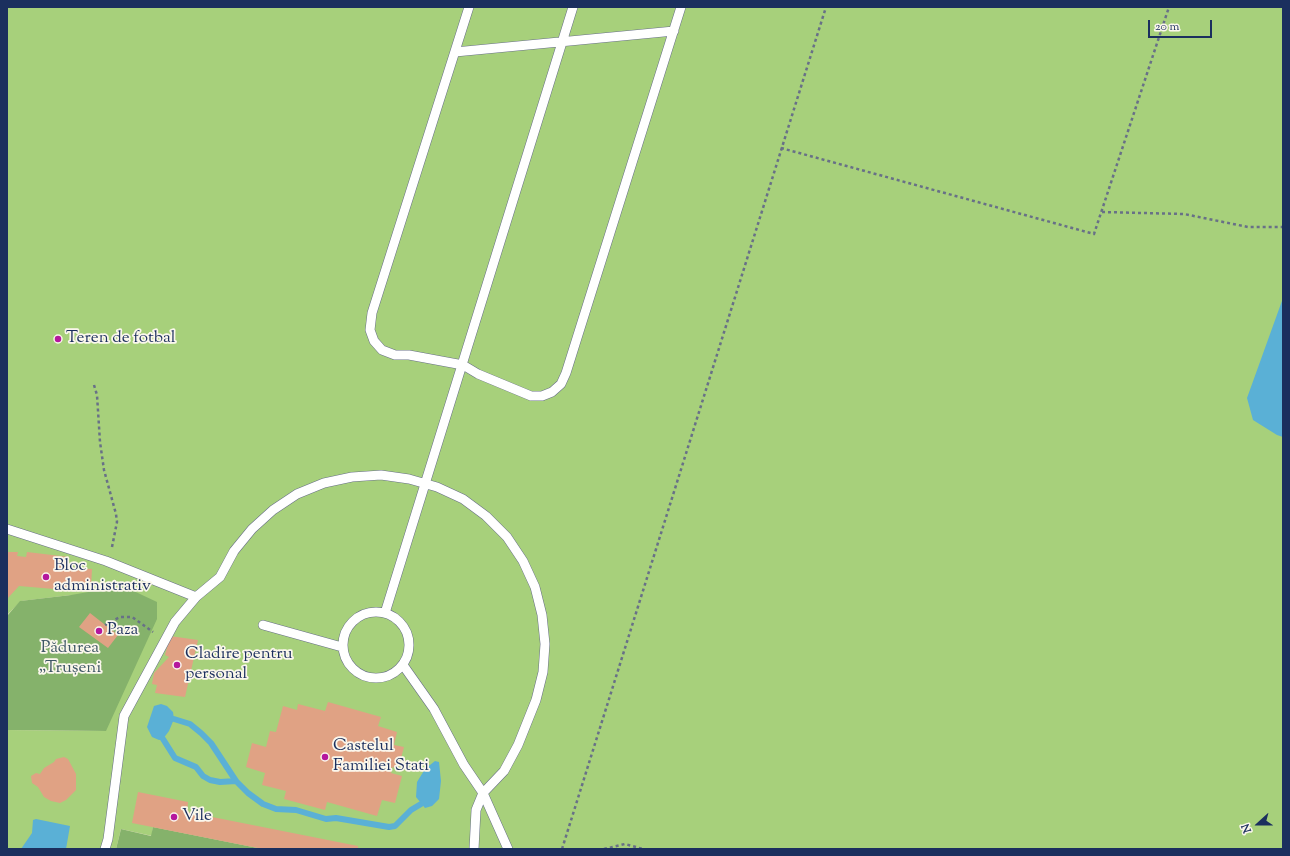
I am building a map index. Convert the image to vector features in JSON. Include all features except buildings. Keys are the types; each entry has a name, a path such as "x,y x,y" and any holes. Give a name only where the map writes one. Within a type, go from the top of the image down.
{"lane":[{"path":"469,7 372,313 370,330 374,341 382,350 395,356 409,354 463,365 478,374 531,396 542,396 552,392 561,384 681,7"},
{"path":"385,613 427,484 573,7"},
{"path":"455,52 674,31"},
{"path":"105,849 108,839 124,716 175,622 196,597 220,577 234,551 252,529 273,510 297,494 324,483 352,476 381,475 409,479 427,484 463,499 486,516 506,537 523,561 535,587 542,615 545,644 543,672 536,700 518,745 504,772 483,793 476,810 474,849"},
{"path":"7,530 106,561 196,597"},
{"path":"375,611 385,613 395,617 403,625 407,634 409,645 408,655 403,665 394,673 384,678 372,679 361,675 351,668 345,658 342,647 343,636 347,626 354,619 364,613 375,611"},
{"path":"263,625 342,647"},
{"path":"403,665 434,709 464,765 483,793 508,849"}],"path":[{"path":"562,849 826,7"},
{"path":"781,148 1094,234 1169,7"},
{"path":"1102,212 1184,214 1248,227 1283,227"},
{"path":"94,385 97,396 100,442 104,470 117,522 112,548 106,561"},
{"path":"105,625 120,617 132,617 164,640"},
{"path":"604,849 625,844 643,849"}],"green space":[{"path":"7,7 1283,7 1283,849 263,849 153,827 152,836 121,829 116,849 7,849 7,730 105,731 71,595 21,601 7,615"},
{"name":"Pădurea „Trușeni","path":"123,586 157,602 157,619 106,731 7,730 7,616 20,601 71,595"},
{"path":"153,827 263,849 116,849 121,829 151,836"}],"water":[{"path":"1283,298 1283,437 1277,435 1253,420 1247,398"},
{"path":"161,704 167,706 173,712 174,719 169,731 163,739 159,740 152,737 147,727 154,706"},
{"path":"435,761 439,762 441,781 439,799 432,806 425,808 416,797 417,782 425,769"},
{"path":"36,819 70,826 66,849 21,849 32,833 33,820"}],"waterway":[{"path":"174,719 190,724 201,733 211,743 236,781 248,793 263,804 276,809 296,810 326,819 336,818 389,827 395,826 411,810 421,804"},
{"path":"163,739 175,758 196,767 203,776 210,780 220,782 236,781"}],"place":[{"name":"Teren de fotbal","path":"58,339"},
{"name":"Bloc administrativ","path":"46,577"},
{"name":"Paza","path":"99,631"},
{"name":"Cladire pentru personal","path":"177,665"},
{"name":"Castelul Familiei Stati","path":"325,757"},
{"name":"Vile","path":"174,817"}]}
